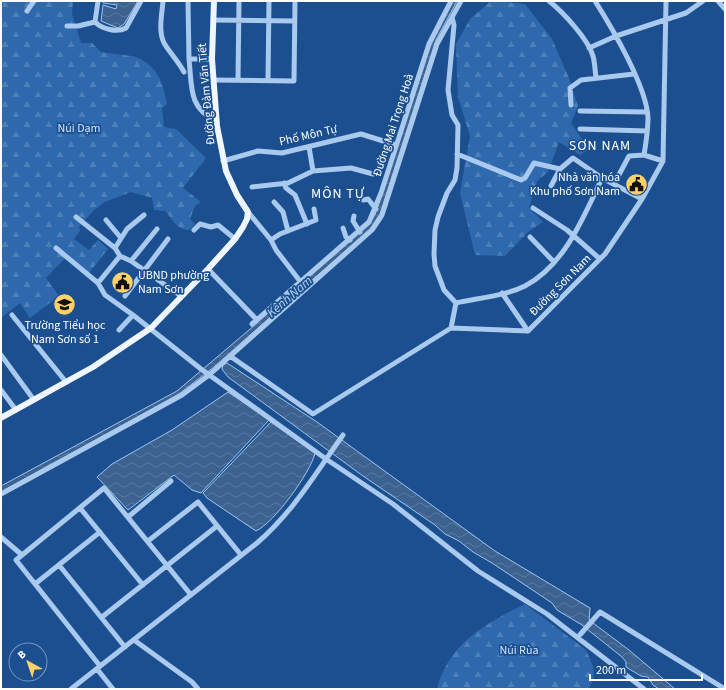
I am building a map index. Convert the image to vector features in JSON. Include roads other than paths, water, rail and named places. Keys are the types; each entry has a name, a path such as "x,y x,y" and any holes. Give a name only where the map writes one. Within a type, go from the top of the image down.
{"main road":[{"name":"Đường Đàm Văn Tiết","path":"214,1 212,59 216,120 223,161 230,181 248,212"},
{"path":"1,418 93,367 151,328 235,239 247,219 248,212"}],"street":[{"path":"27,11 34,1"},
{"path":"95,22 98,1"},
{"path":"67,26 78,26 95,22 116,31 124,30 141,1"},
{"path":"163,1 161,31 164,41 184,72"},
{"path":"238,80 239,1"},
{"path":"268,80 269,1"},
{"path":"213,80 294,81 295,1"},
{"name":"Đường Mai Trọng Hoà","path":"252,324 360,232 369,222 376,209 429,44 451,1"},
{"path":"1,494 176,399 209,375 368,235 380,221 439,38 460,1"},
{"path":"549,1 573,26 590,48 593,56 596,78"},
{"path":"595,1 616,36 634,74 647,112 647,131 644,155"},
{"name":"Đường Sơn Nam","path":"451,328 528,331 600,259 642,199 663,161 664,20 666,1"},
{"path":"590,48 616,36 690,11 703,1"},
{"path":"718,1 725,9"},
{"path":"188,2 189,59 195,103 201,112 216,120"},
{"path":"452,17 454,25 448,90 452,115 458,126 457,168 455,180 446,193 438,217 435,230 434,254 440,281 444,290 456,303"},
{"path":"213,20 294,21"},
{"path":"189,59 212,59"},
{"path":"571,106 569,92 572,86 581,80 634,74"},
{"path":"580,111 647,112"},
{"path":"580,130 647,131"},
{"name":"Phố Môn Tự","path":"223,161 258,151 282,154 361,134 396,145"},
{"path":"309,147 313,171"},
{"path":"457,154 521,180 525,178 534,163 560,169"},
{"path":"614,184 629,156 644,155 663,161"},
{"path":"551,186 560,169 574,158 602,178 642,199"},
{"path":"252,187 284,183 313,171 351,168 373,174"},
{"path":"456,303 502,293 523,287 533,281 554,262 572,237 602,178"},
{"path":"284,183 286,188 295,195 307,224"},
{"path":"363,200 368,199 376,209"},
{"path":"274,202 283,212 288,231"},
{"path":"533,208 567,230 572,237 600,259"},
{"path":"271,240 288,231 316,220 314,209"},
{"path":"248,212 271,240 276,250 306,289"},
{"path":"115,248 127,229 144,215"},
{"path":"354,216 353,221 360,232"},
{"path":"76,217 115,248 120,256 131,261 181,296"},
{"path":"106,220 121,238"},
{"path":"194,230 200,224 211,227 218,225 235,239"},
{"path":"343,228 346,237 350,240"},
{"path":"131,261 157,229"},
{"path":"530,237 554,262"},
{"path":"125,296 168,239"},
{"path":"56,248 98,283 105,295 151,328 201,369 392,504 478,571 547,614 644,689"},
{"path":"98,283 120,256"},
{"path":"208,269 257,320"},
{"path":"502,293 528,331"},
{"path":"230,356 313,414 451,328 456,303"},
{"path":"12,315 66,382"},
{"path":"119,330 134,315"},
{"path":"1,355 34,400"},
{"path":"1,390 16,410"},
{"path":"71,689 241,555 286,515 343,435"},
{"path":"128,517 171,481"},
{"path":"113,689 99,667 16,560 104,488 191,594"},
{"path":"148,542 198,502 241,555"},
{"path":"80,508 142,585"},
{"path":"102,618 217,526"},
{"path":"35,584 100,532"},
{"path":"1,537 22,555"},
{"path":"59,565 125,647"},
{"path":"578,637 600,612 725,689"},
{"path":"134,640 192,682 198,689"}],"water":[{"path":"103,1 138,1 124,24 118,28 101,21 103,5 116,9 117,5 103,3"},
{"name":"Kênh Nam","path":"453,1 457,1 436,40 380,214 371,228 215,366 179,394 1,492 1,486 177,391 249,330 369,224 375,215 432,39"},
{"path":"227,363 317,422 495,551 590,608 589,620 629,650 675,689 659,689 653,685 648,677 641,676 626,667 626,662 622,657 582,625 557,610 552,603 473,552 459,541 445,534 435,525 363,476 228,377 222,369 223,365"},
{"path":"228,392 269,420 201,493 192,490 174,475 128,510 97,477 112,464 172,430"},
{"path":"271,422 315,453 307,472 282,508 264,526 256,531 207,498 203,493"}],"place":[{"name":"Nhà văn hóa Khu phố Sơn Nam","path":"636,184"},
{"name":"UBND phường Nam Sơn","path":"122,282"},
{"name":"Trường Tiểu học Nam Sơn số 1","path":"65,304"}],"district":[{"name":"SƠN NAM","path":"600,145"},
{"name":"MÔN TỰ","path":"338,193"}],"park label":[{"name":"Núi Dạm","path":"79,128"},
{"name":"Núi Rùa","path":"519,650"}]}
